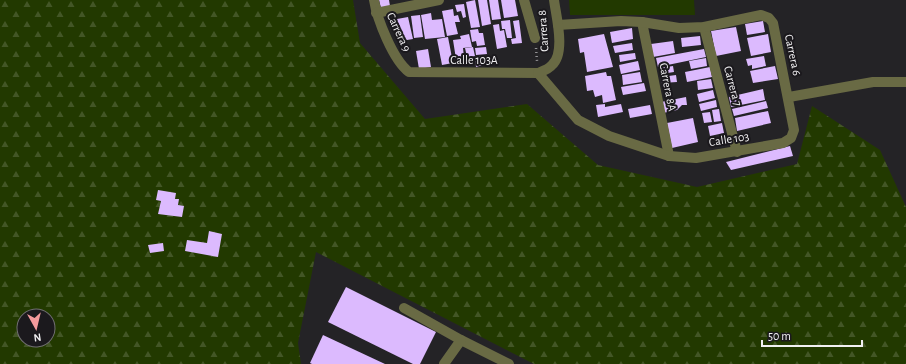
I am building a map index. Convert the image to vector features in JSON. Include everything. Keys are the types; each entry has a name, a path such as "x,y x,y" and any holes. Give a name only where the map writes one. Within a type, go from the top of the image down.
{"street":[{"name":"Carrera 9","path":"374,0 376,13 399,63 409,72"},
{"path":"376,13 438,0"},
{"path":"524,0 535,38"},
{"name":"Carrera 8","path":"538,73 552,65 558,58 558,25 554,0"},
{"name":"Carrera 6","path":"704,27 761,15 769,18 773,23 789,97"},
{"path":"558,25 620,21 642,22 679,28 704,27"},
{"name":"Carrera 8A","path":"642,22 669,156"},
{"name":"Carrera 7","path":"704,27 737,152"},
{"name":"Calle 103A","path":"409,72 538,73"},
{"name":"Calle 103","path":"538,73 578,120 609,136 669,156 696,158 783,143 791,138 794,130 789,97"},
{"path":"789,97 873,82 906,82"},
{"path":"404,308 460,340 509,364"},
{"path":"444,364 460,340"}],"path":[{"path":"535,38 538,73"}],"green space":[{"path":"0,0 353,0 360,43 425,119 527,104 598,165 697,187 797,164 812,106 880,150 906,207 906,364 534,364 316,252 298,343 301,364 0,364"},
{"path":"569,0 694,0 695,15 570,15"}],"building":[{"path":"379,0 389,0 390,6 381,8"},
{"path":"475,0 480,27 471,28 466,2"},
{"path":"478,0 487,0 491,24 482,26"},
{"path":"489,0 498,0 501,19 492,20"},
{"path":"501,0 515,0 518,16 504,18"},
{"path":"464,4 466,17 463,18 461,11 457,12 455,5"},
{"path":"453,9 454,16 458,15 460,22 455,22 458,34 447,36 442,11"},
{"path":"431,13 432,20 442,19 445,37 425,39 421,15"},
{"path":"420,15 423,37 414,38 411,16"},
{"path":"408,17 413,39 401,41 397,19"},
{"path":"510,20 512,38 507,38 505,29 502,29 501,21"},
{"path":"519,20 522,43 512,44 511,39 516,38 513,21"},
{"path":"763,21 765,32 747,35 745,24"},
{"path":"499,24 500,31 504,30 507,47 497,49 493,25"},
{"path":"736,27 741,51 716,56 711,31"},
{"path":"632,28 633,39 612,43 610,32"},
{"path":"478,29 479,33 483,33 485,45 477,46 476,41 472,42 470,30"},
{"path":"469,34 472,47 463,48 464,57 456,59 453,40 461,39 460,36"},
{"path":"604,34 613,67 587,72 584,52 580,53 578,39"},
{"path":"768,34 771,52 751,56 747,38"},
{"path":"700,36 701,45 682,47 681,38"},
{"path":"448,37 453,63 442,65 437,39"},
{"path":"673,41 675,53 653,57 651,44"},
{"path":"632,43 633,50 615,53 613,46"},
{"path":"473,47 475,56 467,57 465,48"},
{"path":"486,47 487,54 476,55 475,48"},
{"path":"428,49 431,67 419,69 416,51"},
{"path":"704,49 706,57 658,67 656,58"},
{"path":"635,53 636,59 620,62 619,55"},
{"path":"481,56 479,62 482,61 482,65 476,67 475,57"},
{"path":"764,56 766,66 752,69 752,65 748,66 746,59"},
{"path":"706,58 707,66 691,69 689,61"},
{"path":"638,61 640,70 621,74 619,65"},
{"path":"673,66 674,72 661,74 660,68"},
{"path":"775,66 778,79 753,83 750,71"},
{"path":"710,67 712,77 687,82 685,72"},
{"path":"606,72 607,76 611,76 616,100 603,103 602,95 595,97 593,90 587,91 585,76"},
{"path":"640,72 642,82 623,85 622,75"},
{"path":"676,75 677,82 662,83 661,77"},
{"path":"711,79 713,88 698,90 697,81"},
{"path":"644,83 646,91 623,95 621,87"},
{"path":"763,89 765,100 731,107 729,97"},
{"path":"713,90 715,98 699,102 697,94"},
{"path":"686,97 687,105 682,105 677,110 663,113 661,102"},
{"path":"716,100 717,107 701,111 699,104"},
{"path":"766,101 768,108 734,116 732,109"},
{"path":"605,104 605,107 621,104 623,112 598,117 596,105"},
{"path":"650,105 652,114 630,118 628,109"},
{"path":"719,109 721,121 714,122 712,110"},
{"path":"768,111 771,123 737,131 735,118"},
{"path":"710,112 712,122 704,123 702,113"},
{"path":"693,118 698,142 672,148 667,123"},
{"path":"722,123 724,133 710,136 708,126"},
{"path":"790,146 793,156 731,170 726,162"},
{"path":"158,190 176,193 175,199 179,199 178,205 184,206 182,217 158,214 161,201 156,200"},
{"path":"209,231 222,234 218,257 185,251 187,240 207,243"},
{"path":"163,243 164,251 150,253 148,245"},
{"path":"346,287 436,332 420,364 413,364 328,322"},
{"path":"323,335 385,364 312,364 310,363"}]}
